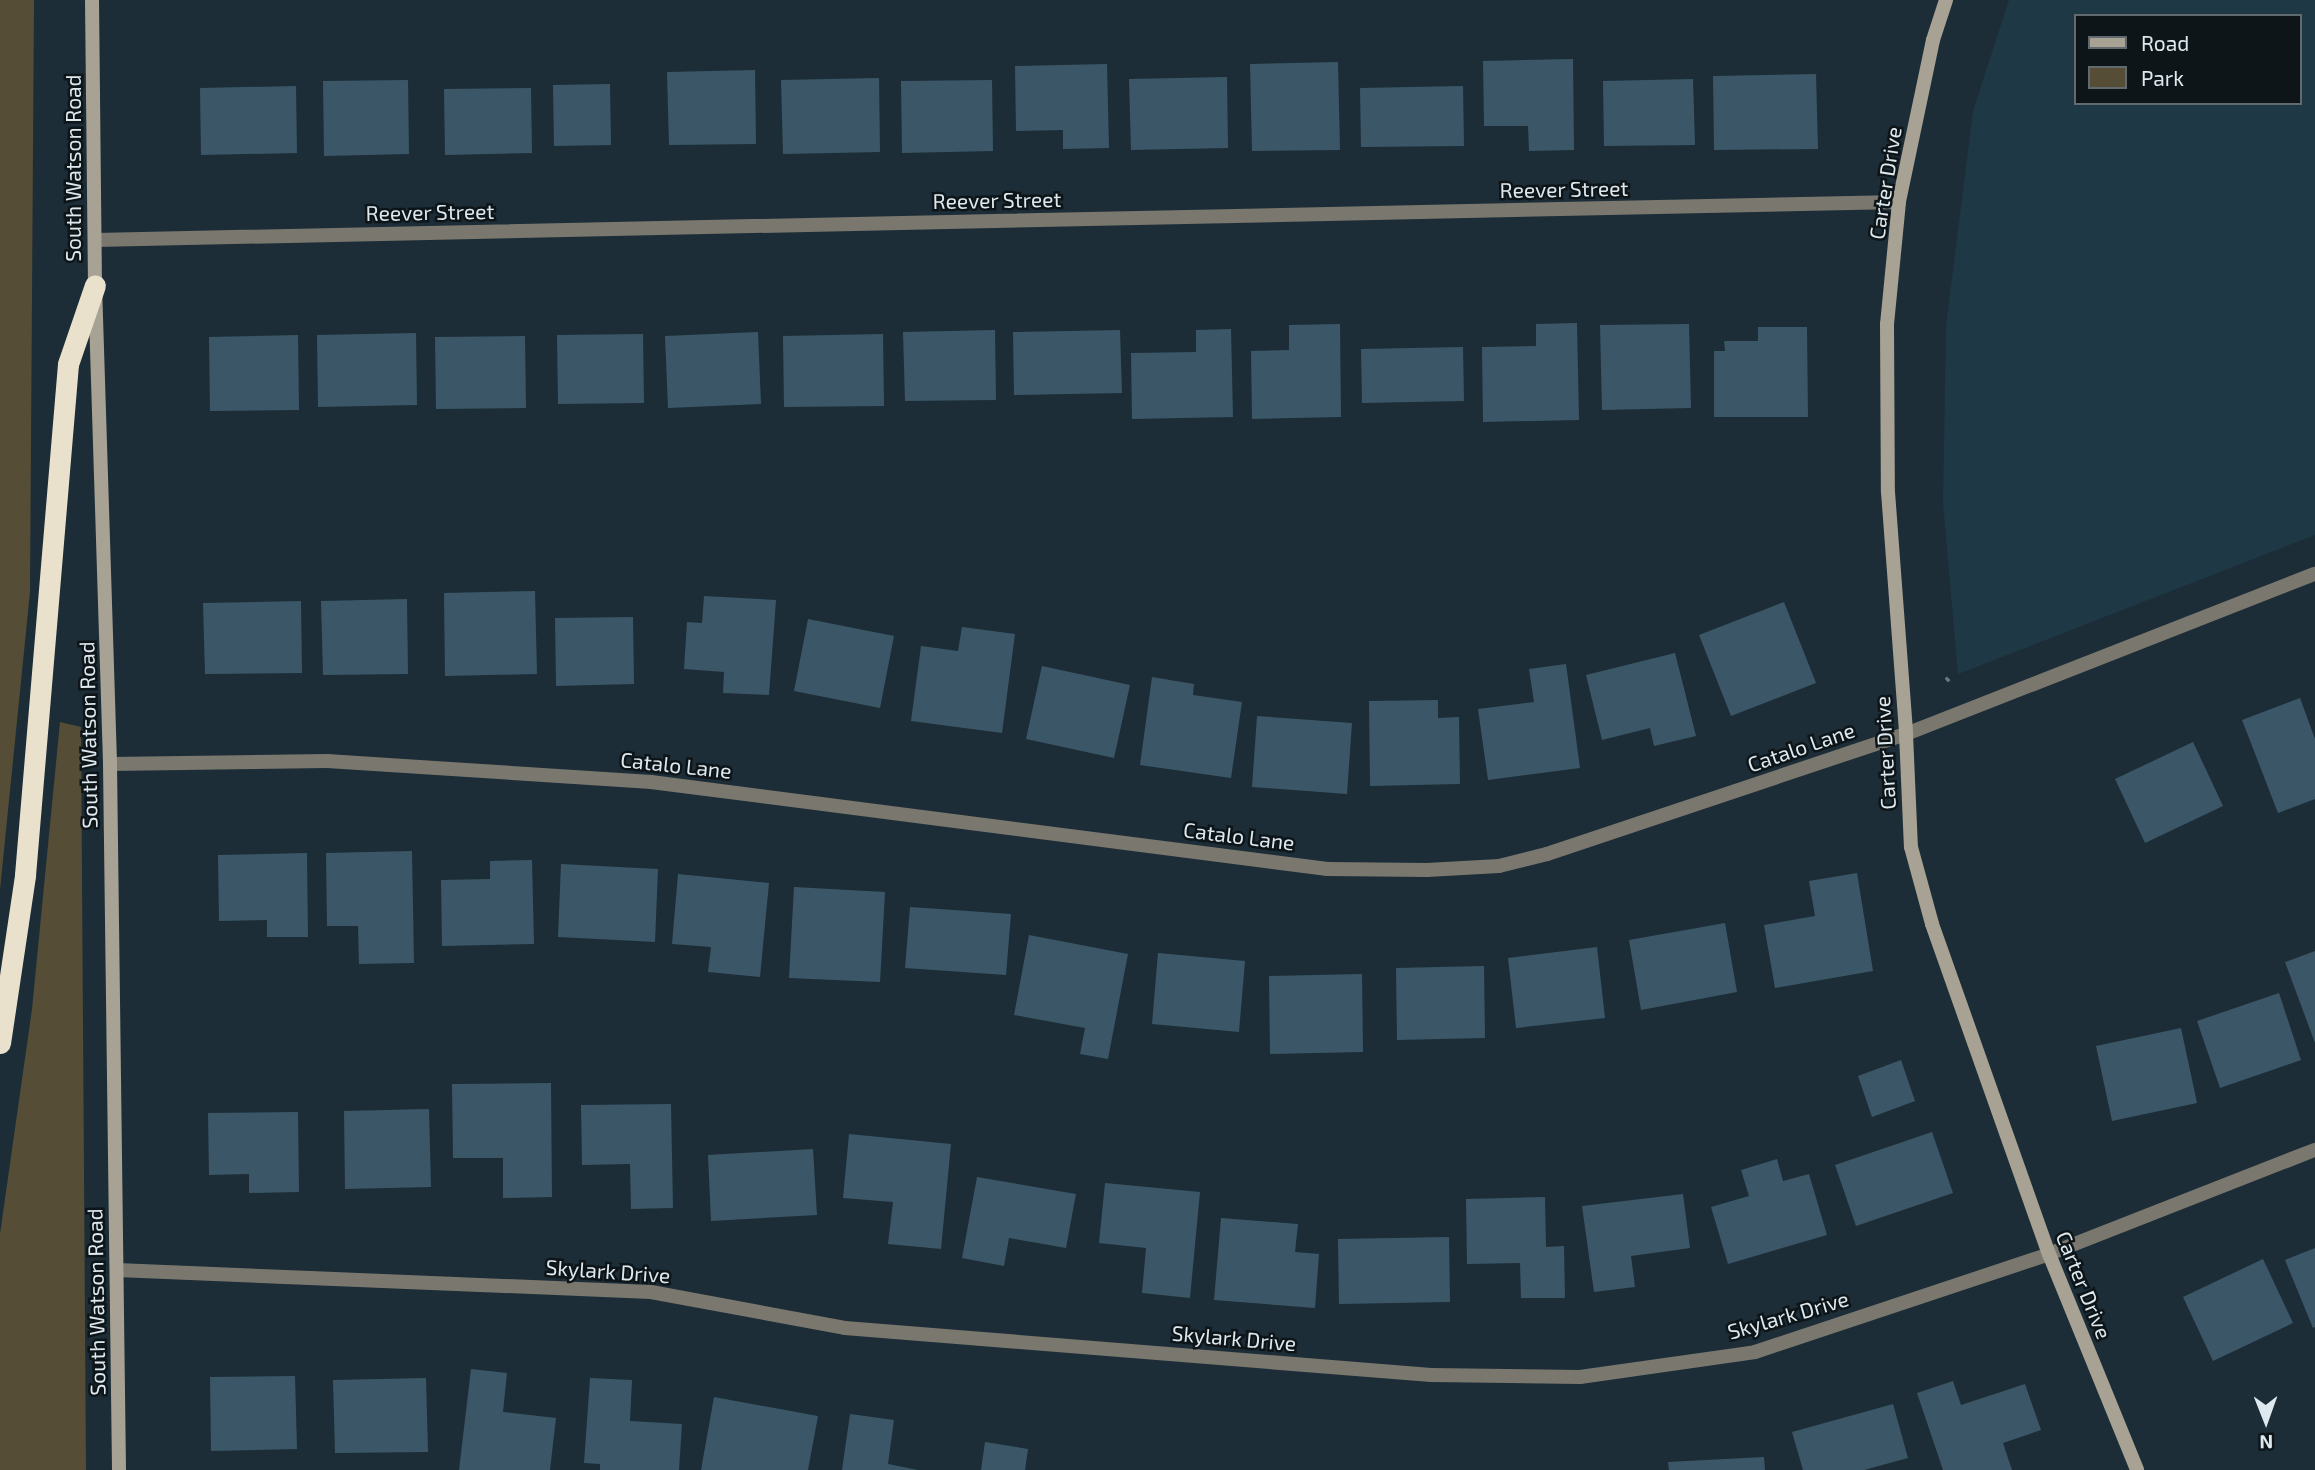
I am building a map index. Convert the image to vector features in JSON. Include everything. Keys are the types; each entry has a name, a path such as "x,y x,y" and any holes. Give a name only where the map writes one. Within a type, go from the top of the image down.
{"highway":[{"path":"0,1043 26,875 68,364 95,285"}],"street":[{"name":"South Watson Road","path":"92,0 95,285 110,764 119,1470"},
{"name":"Carter Drive","path":"1946,0 1933,40 1899,202 1887,324 1888,492 1906,734 1911,847 1932,924 2049,1254 2137,1470"},
{"name":"Reever Street","path":"95,240 1899,202"},
{"name":"Catalo Lane","path":"110,764 327,761 651,782 1327,869 1427,870 1499,866 1548,854 1906,734 2315,574"},
{"name":"Skylark Drive","path":"117,1270 651,1292 845,1328 1431,1375 1580,1377 1755,1352 2049,1254 2315,1150"}],"path":[{"path":"1946,680 1951,676"}],"shaded area":[{"path":"2009,0 2315,0 2315,535 1958,674 1943,503 1946,326 1973,111"}],"green space":[{"path":"0,0 34,0 30,592 0,890"},
{"path":"60,722 81,727 86,1470 0,1470 0,1234 32,1009"}],"building":[{"path":"1573,59 1574,150 1529,151 1528,126 1484,126 1483,61"},
{"path":"1338,62 1340,150 1252,151 1250,64"},
{"path":"1107,64 1109,148 1063,149 1063,130 1016,131 1015,66"},
{"path":"755,70 756,144 669,145 667,72"},
{"path":"1816,74 1818,149 1714,150 1713,76"},
{"path":"1227,77 1228,148 1131,150 1129,79"},
{"path":"879,78 880,152 783,154 781,80"},
{"path":"1693,79 1695,145 1604,146 1603,81"},
{"path":"408,80 409,154 324,156 323,81"},
{"path":"992,80 993,151 902,153 901,81"},
{"path":"610,84 611,145 554,146 553,85"},
{"path":"296,86 297,153 201,155 200,88"},
{"path":"1463,86 1464,146 1361,147 1360,88"},
{"path":"531,88 532,153 445,155 444,89"},
{"path":"1577,323 1579,420 1483,422 1482,347 1536,346 1536,324"},
{"path":"1340,324 1341,417 1252,419 1251,351 1289,350 1289,325"},
{"path":"1689,324 1691,408 1602,410 1600,325"},
{"path":"1758,327 1807,327 1808,417 1714,417 1714,351 1725,351 1724,341 1758,341"},
{"path":"1231,329 1233,417 1132,419 1131,353 1196,352 1196,330"},
{"path":"995,330 996,400 905,401 903,332"},
{"path":"1120,330 1122,393 1014,395 1013,332"},
{"path":"758,332 761,404 668,408 665,336"},
{"path":"416,333 417,405 318,407 317,335"},
{"path":"643,334 644,403 558,404 557,335"},
{"path":"883,334 884,406 784,407 783,336"},
{"path":"298,335 299,410 210,411 209,337"},
{"path":"525,336 526,408 436,409 435,337"},
{"path":"1463,347 1464,401 1362,403 1361,349"},
{"path":"535,591 537,674 445,676 444,593"},
{"path":"704,596 776,600 769,695 723,693 724,672 684,669 687,622 702,623"},
{"path":"407,599 408,674 323,675 321,601"},
{"path":"301,601 302,673 205,674 203,603"},
{"path":"1784,602 1816,683 1731,716 1699,635"},
{"path":"633,617 634,684 556,686 555,618"},
{"path":"808,619 894,636 880,708 794,691"},
{"path":"962,627 1015,634 1002,733 911,721 921,646 958,651"},
{"path":"1675,653 1696,736 1654,746 1650,728 1602,740 1586,675"},
{"path":"1566,664 1580,768 1488,780 1478,709 1534,702 1529,669"},
{"path":"1042,666 1130,685 1114,758 1026,739"},
{"path":"1152,677 1194,684 1193,695 1242,702 1231,778 1140,765"},
{"path":"2300,698 2315,739 2315,799 2278,813 2242,720"},
{"path":"1438,700 1438,718 1459,717 1460,784 1370,786 1369,701"},
{"path":"1257,716 1352,723 1347,794 1252,787"},
{"path":"2193,742 2223,806 2145,843 2115,779"},
{"path":"412,851 414,963 359,964 358,926 327,926 326,853"},
{"path":"307,853 308,937 267,937 267,920 219,921 218,855"},
{"path":"532,860 534,944 442,946 441,880 490,879 490,861"},
{"path":"561,864 658,869 655,942 558,937"},
{"path":"1857,873 1873,971 1775,988 1764,925 1815,916 1809,881"},
{"path":"678,874 769,883 760,977 708,972 711,947 672,944"},
{"path":"794,887 885,892 880,982 789,978"},
{"path":"910,907 1011,914 1006,975 905,968"},
{"path":"1725,923 1737,992 1641,1010 1629,940"},
{"path":"1029,935 1128,954 1108,1059 1080,1054 1085,1028 1014,1015"},
{"path":"1597,947 1605,1018 1516,1028 1508,958"},
{"path":"2315,951 2315,1043 2285,962"},
{"path":"1158,953 1245,961 1239,1032 1152,1024"},
{"path":"1484,966 1485,1038 1397,1040 1396,968"},
{"path":"1362,974 1363,1052 1270,1054 1269,976"},
{"path":"2279,993 2301,1060 2220,1088 2197,1021"},
{"path":"2181,1028 2197,1103 2112,1121 2096,1046"},
{"path":"1901,1060 1915,1101 1872,1117 1858,1076"},
{"path":"551,1083 552,1197 503,1198 503,1158 453,1158 452,1084"},
{"path":"671,1104 673,1208 631,1209 630,1164 582,1165 581,1105"},
{"path":"429,1109 431,1187 345,1189 344,1111"},
{"path":"298,1112 299,1192 249,1193 249,1174 209,1175 208,1113"},
{"path":"1932,1132 1953,1193 1856,1226 1835,1165"},
{"path":"849,1134 951,1144 941,1249 888,1244 893,1202 843,1198"},
{"path":"813,1149 817,1215 711,1221 708,1155"},
{"path":"1777,1159 1783,1181 1809,1174 1827,1235 1728,1264 1711,1207 1749,1196 1741,1170"},
{"path":"977,1177 1076,1194 1066,1248 1009,1238 1004,1266 962,1258"},
{"path":"1105,1183 1200,1192 1190,1298 1142,1293 1146,1248 1099,1243"},
{"path":"1683,1194 1690,1248 1631,1256 1635,1287 1594,1292 1582,1206"},
{"path":"1545,1197 1546,1247 1564,1246 1565,1298 1521,1298 1520,1263 1467,1264 1466,1199"},
{"path":"1221,1218 1298,1224 1295,1252 1319,1254 1315,1308 1214,1300"},
{"path":"1449,1237 1450,1302 1339,1304 1338,1239"},
{"path":"2315,1248 2315,1327 2313,1328 2285,1260"},
{"path":"2263,1259 2293,1323 2213,1361 2183,1297"},
{"path":"471,1369 507,1373 503,1412 556,1418 550,1470 459,1470"},
{"path":"295,1376 297,1449 211,1451 210,1377"},
{"path":"426,1378 428,1452 335,1453 333,1380"},
{"path":"590,1378 632,1380 630,1421 682,1424 679,1470 600,1470 600,1464 584,1463"},
{"path":"1953,1381 1961,1405 2025,1384 2041,1430 2003,1443 2012,1470 1943,1470 1917,1393"},
{"path":"714,1397 818,1416 808,1470 701,1470"},
{"path":"1893,1404 1908,1458 1864,1470 1803,1470 1792,1432"},
{"path":"850,1414 894,1420 888,1464 918,1470 842,1470"},
{"path":"985,1442 1028,1449 1025,1470 981,1470"},
{"path":"1764,1457 1765,1470 1669,1470 1668,1462"}]}
